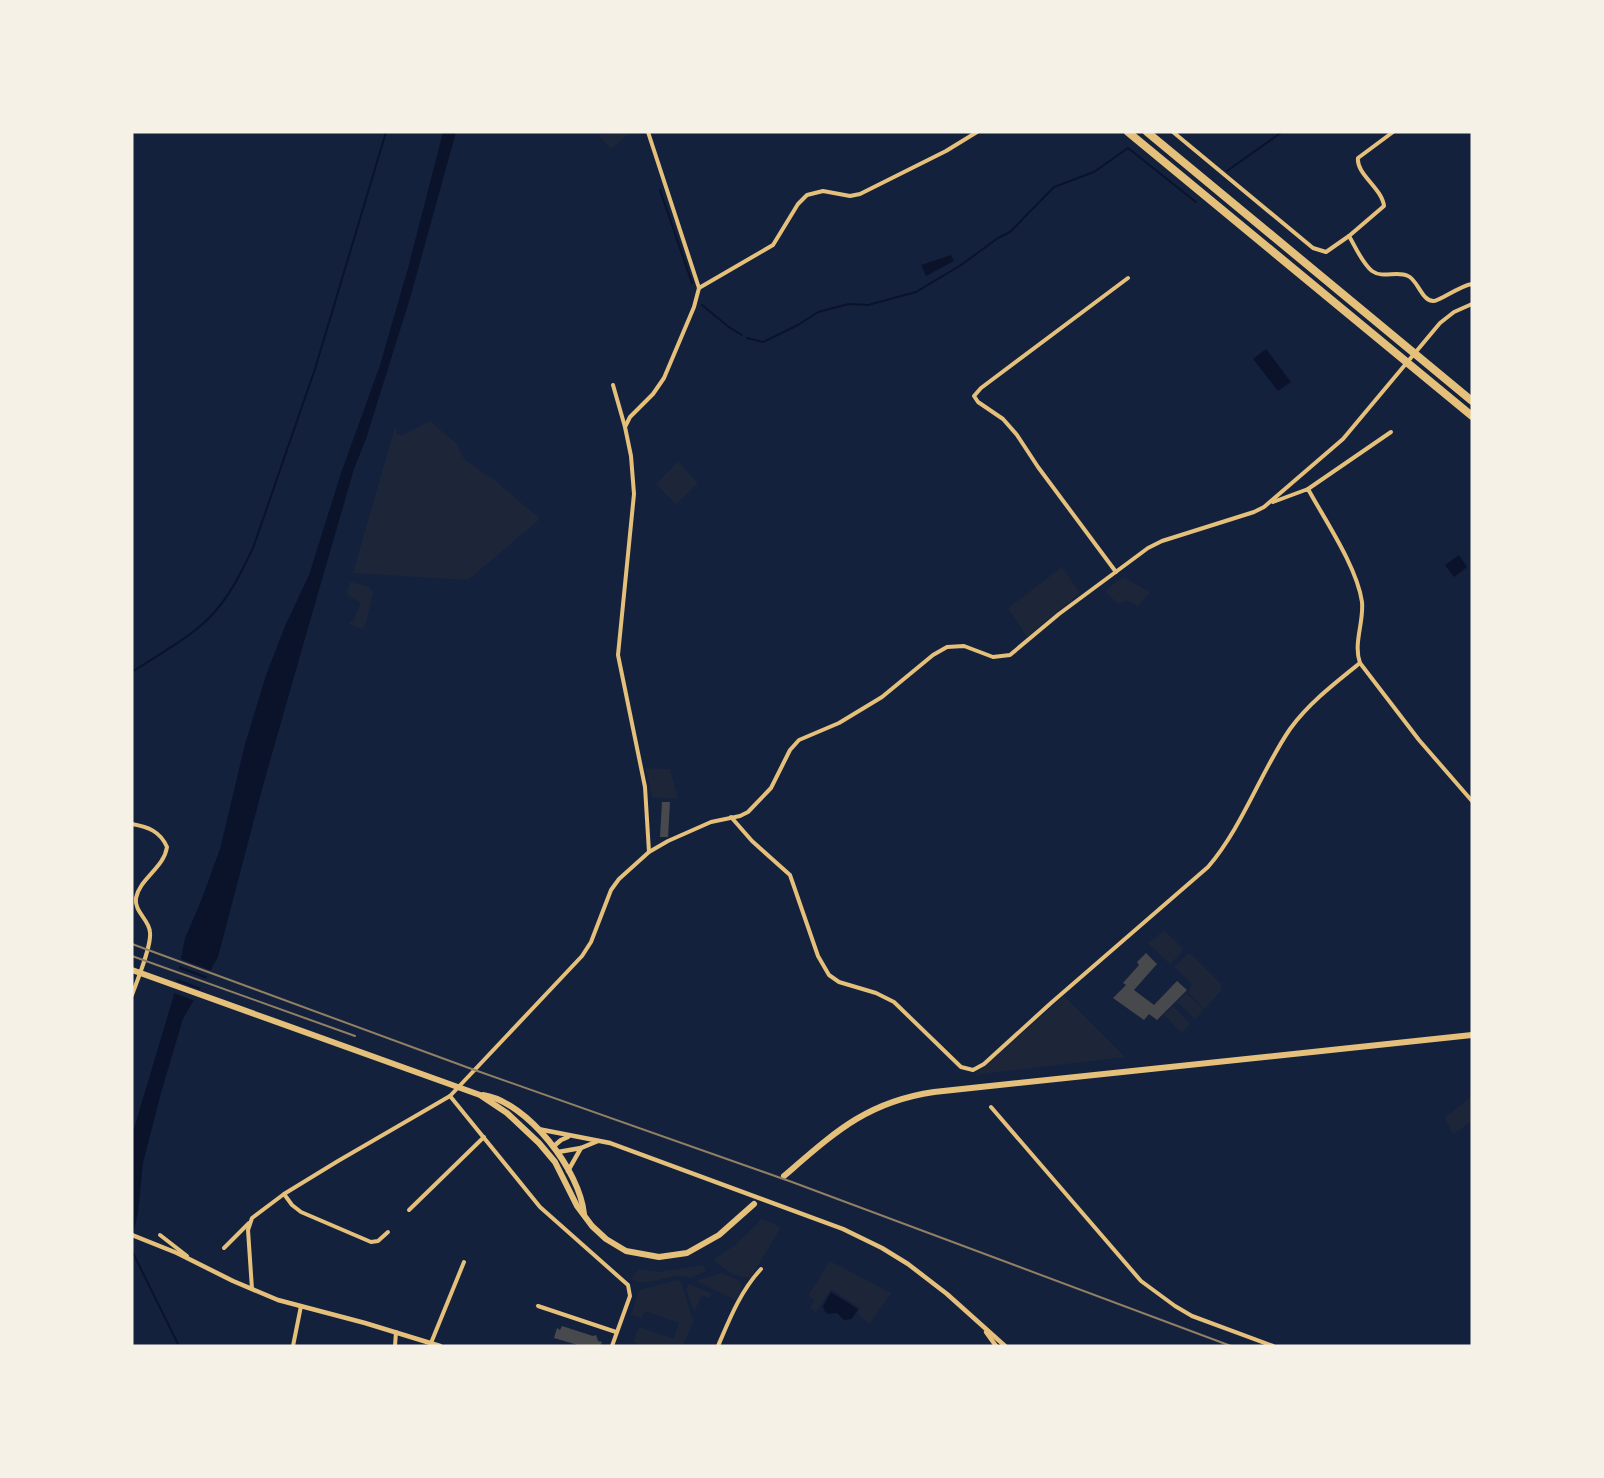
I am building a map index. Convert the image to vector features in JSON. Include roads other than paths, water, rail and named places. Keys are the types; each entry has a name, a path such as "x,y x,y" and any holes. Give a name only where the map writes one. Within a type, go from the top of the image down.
{"highway":[{"path":"1128,132 1472,416"},
{"path":"1146,132 1472,401"}],"main road":[{"path":"132,970 507,1104 538,1130 556,1149 583,1205 584,1215"},
{"path":"784,1176 844,1126 864,1113 904,1097 1472,1035"},
{"path":"480,1095 513,1119 548,1153 564,1178 579,1209 602,1236 616,1246 633,1253 659,1257 687,1253 719,1235 754,1204"},
{"path":"548,1153 556,1149"}],"street":[{"path":"625,427 630,417 653,394 664,378 694,307 699,288 648,132"},
{"path":"699,288 773,245 798,204 807,195 823,191 850,196 860,194 946,151 978,132"},
{"path":"1173,132 1313,248 1326,252 1384,206 1380,194 1358,165 1358,159 1393,132"},
{"path":"1348,236 1372,271 1409,276 1431,301 1460,287 1472,284"},
{"path":"1116,572 1017,435 1003,419 978,402 974,396 981,388 1128,278"},
{"path":"224,1248 260,1211 284,1194 450,1096 582,956 591,942 614,886 649,852 693,829 748,812 771,788 796,742 839,723 882,697 939,651 956,645 987,656 1010,655 1054,617 1154,545 1254,512 1269,503 1343,439 1433,330 1454,312 1472,304"},
{"path":"613,385 631,456 634,494 618,655 645,787 649,852"},
{"path":"1269,503 1308,489 1391,432"},
{"path":"1308,489 1346,559 1360,595 1362,615 1357,652 1360,663 1419,740 1472,801"},
{"path":"731,817 752,841 786,869 793,879 818,956 829,975 838,982 876,993 894,1002 963,1068 973,1070 984,1064 1208,867 1225,845 1292,727 1311,705 1360,663"},
{"path":"132,824 155,831 163,838 167,847 162,860 143,883 137,895 138,910 146,921 150,935 132,996"},
{"path":"450,1096 540,1207 628,1285 630,1296 612,1346"},
{"path":"991,1107 1136,1275 1167,1300 1192,1316 1273,1346"},
{"path":"538,1130 598,1141 824,1221 870,1242 900,1259 932,1282 1005,1346"},
{"path":"556,1149 563,1138 571,1136"},
{"path":"409,1210 484,1137"},
{"path":"556,1149 581,1148 598,1141"},
{"path":"568,1171 581,1148"},
{"path":"284,1194 301,1212 371,1242 378,1241 388,1232"},
{"path":"249,1223 252,1289"},
{"path":"132,1235 190,1258 252,1289 301,1306 440,1346"},
{"path":"160,1235 190,1258"},
{"path":"431,1343 464,1262"},
{"path":"718,1346 732,1311 748,1283 761,1269"},
{"path":"293,1346 301,1306"},
{"path":"538,1306 616,1332"},
{"path":"979,1323 996,1346"},
{"path":"395,1346 396,1332"}],"waterway":[{"path":"132,672 182,640 209,618 229,594 253,548 315,369 386,132"},
{"path":"1227,171 1282,132"},
{"path":"747,338 763,342 798,325 818,312 849,304 868,305 916,292 1010,232 1054,187 1094,172 1128,148 1196,202"},
{"path":"660,190 692,283"},
{"path":"702,305 742,335"},
{"path":"132,1251 179,1346"}],"railway":[{"path":"132,944 469,1068 792,1182 1231,1346"},
{"path":"132,956 355,1036"}]}
